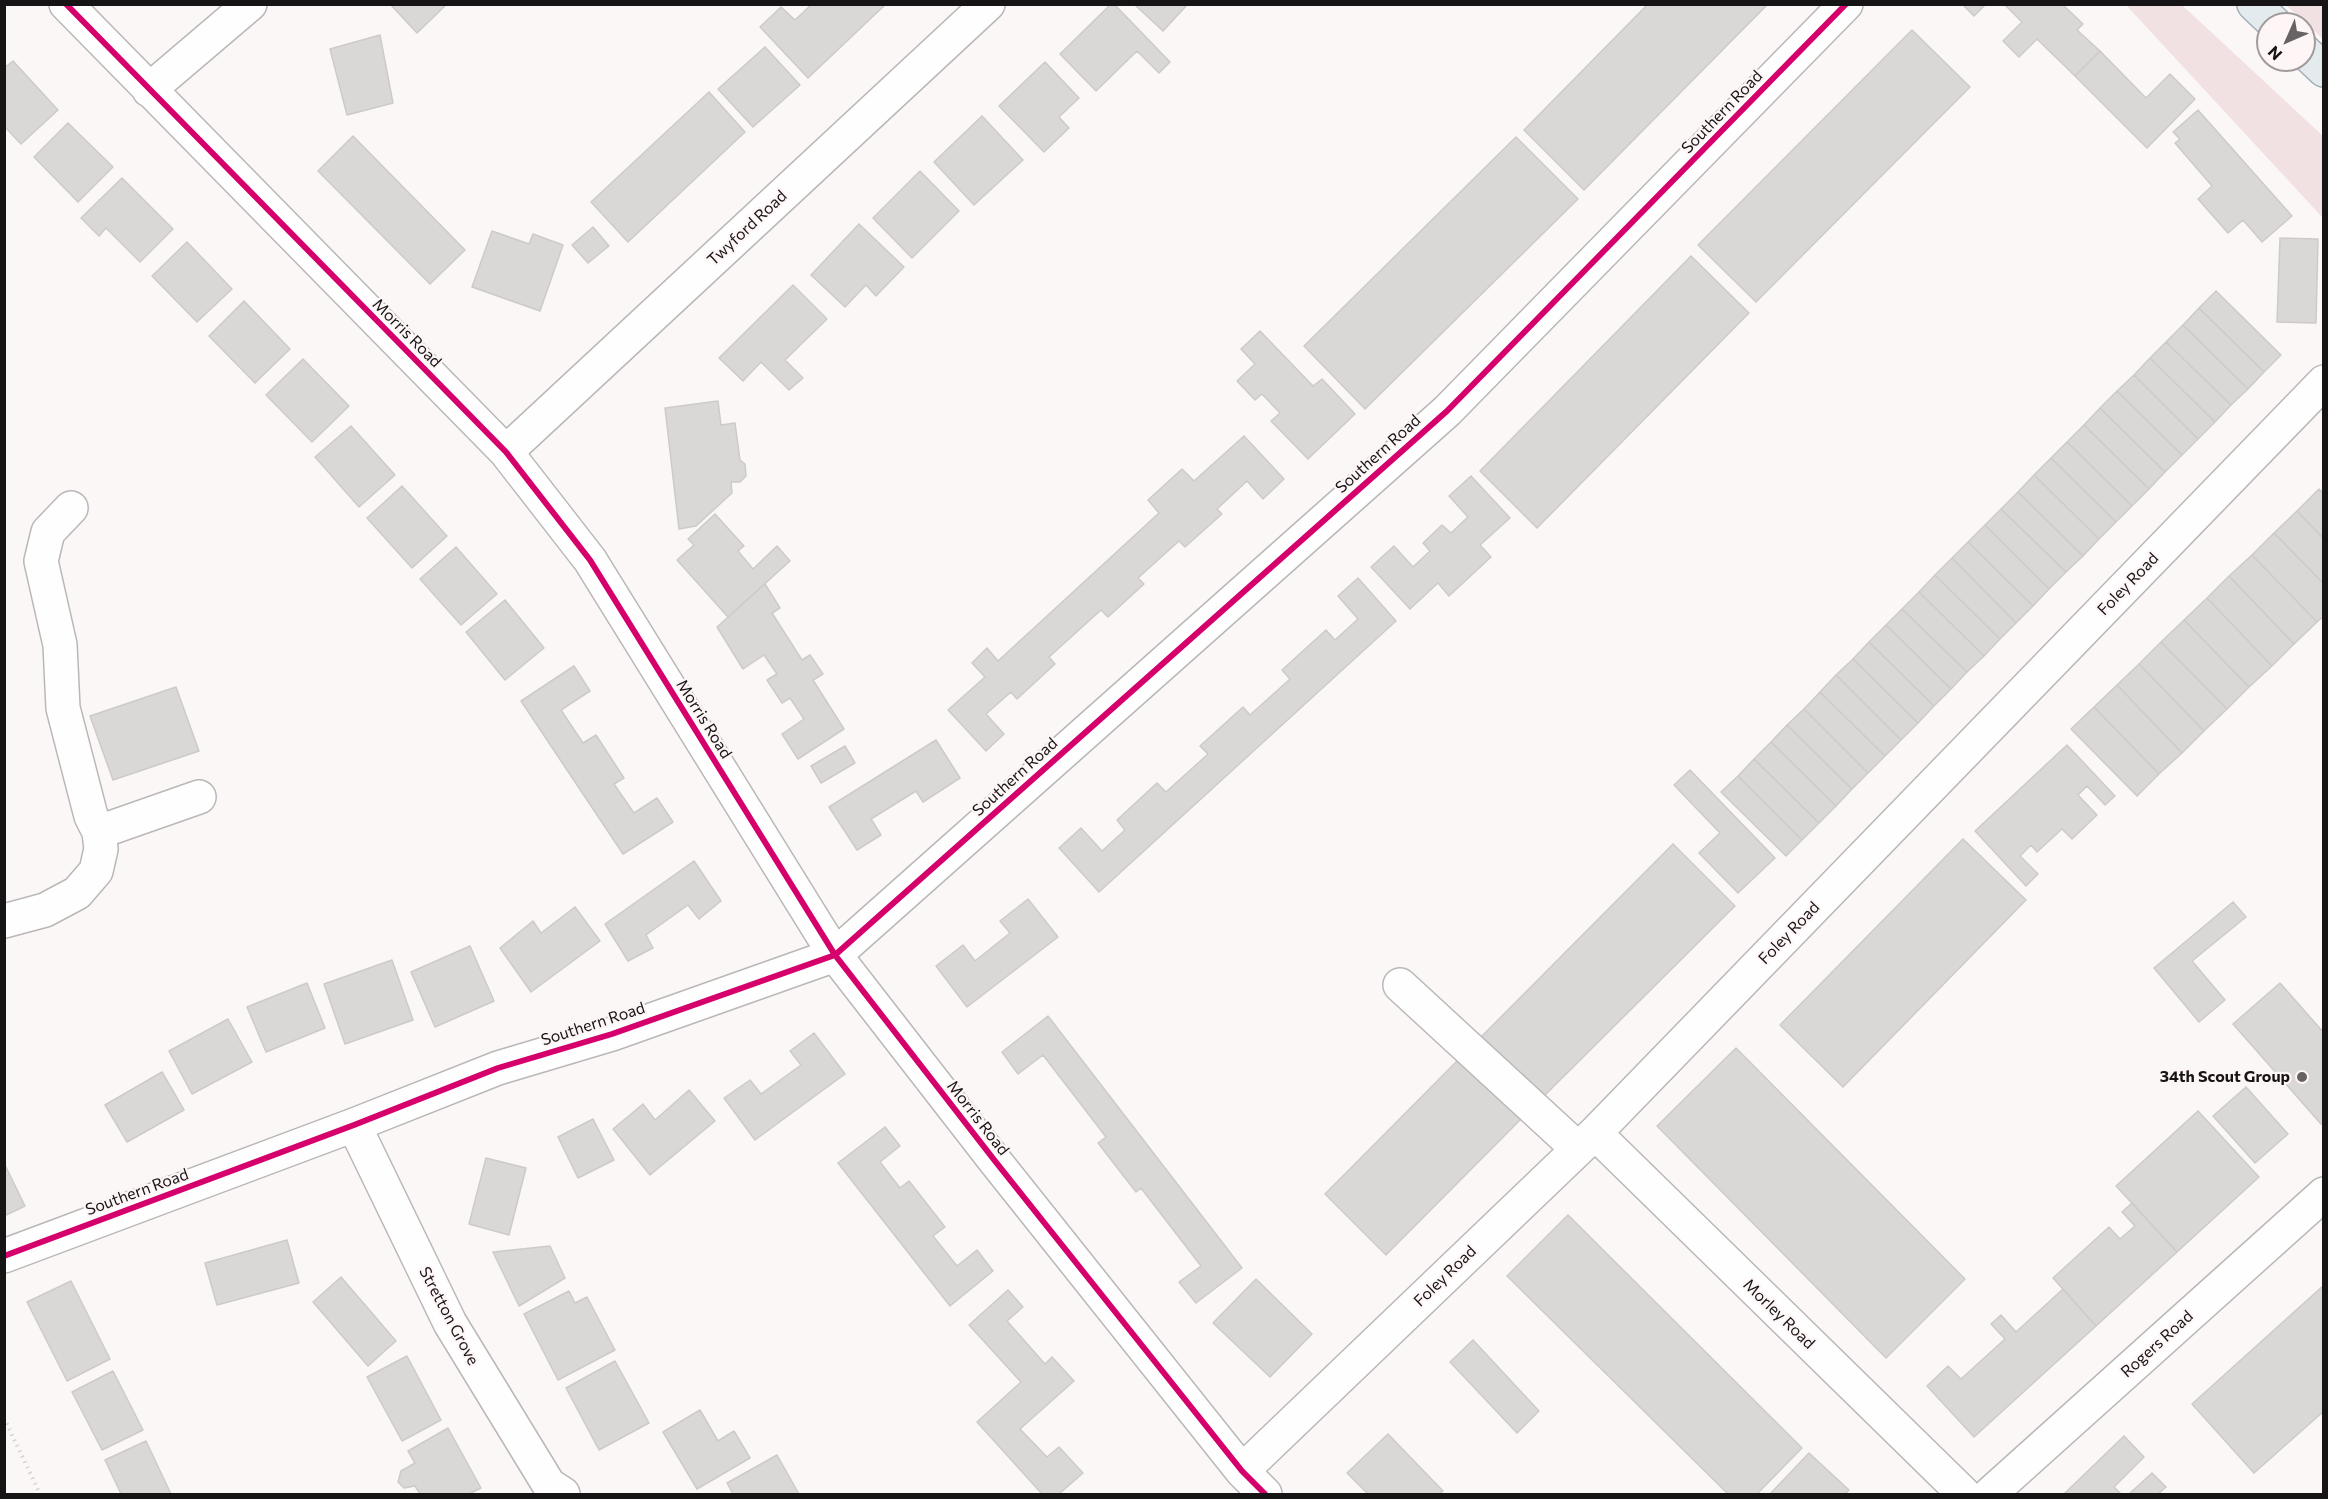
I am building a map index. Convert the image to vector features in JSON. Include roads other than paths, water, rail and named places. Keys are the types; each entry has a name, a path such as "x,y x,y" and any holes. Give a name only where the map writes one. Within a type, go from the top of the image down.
{"street":[{"name":"Morris Road","path":"66,4 506,452 590,561 836,955 995,1161 1242,1471 1265,1494"},
{"path":"149,90 250,4"},
{"name":"Twyford Road","path":"506,452 988,4"},
{"name":"Southern Road","path":"4,1256 354,1125 498,1068 612,1034 836,955 1447,411 1846,4"},
{"name":"Foley Road","path":"1242,1471 1586,1141 2324,382"},
{"path":"4,921 45,910 77,893 96,871 101,849 99,832 91,816 63,708 60,645 41,561 48,532 71,508"},
{"path":"99,832 199,797"},
{"name":"Morley Road","path":"1400,985 1586,1141 1964,1494"},
{"name":"Stretton Grove","path":"354,1125 450,1323 549,1485 563,1494"},
{"name":"Rogers Road","path":"1990,1494 2324,1194"}],"place":[{"name":"34th Scout Group","path":"2302,1077"}]}
